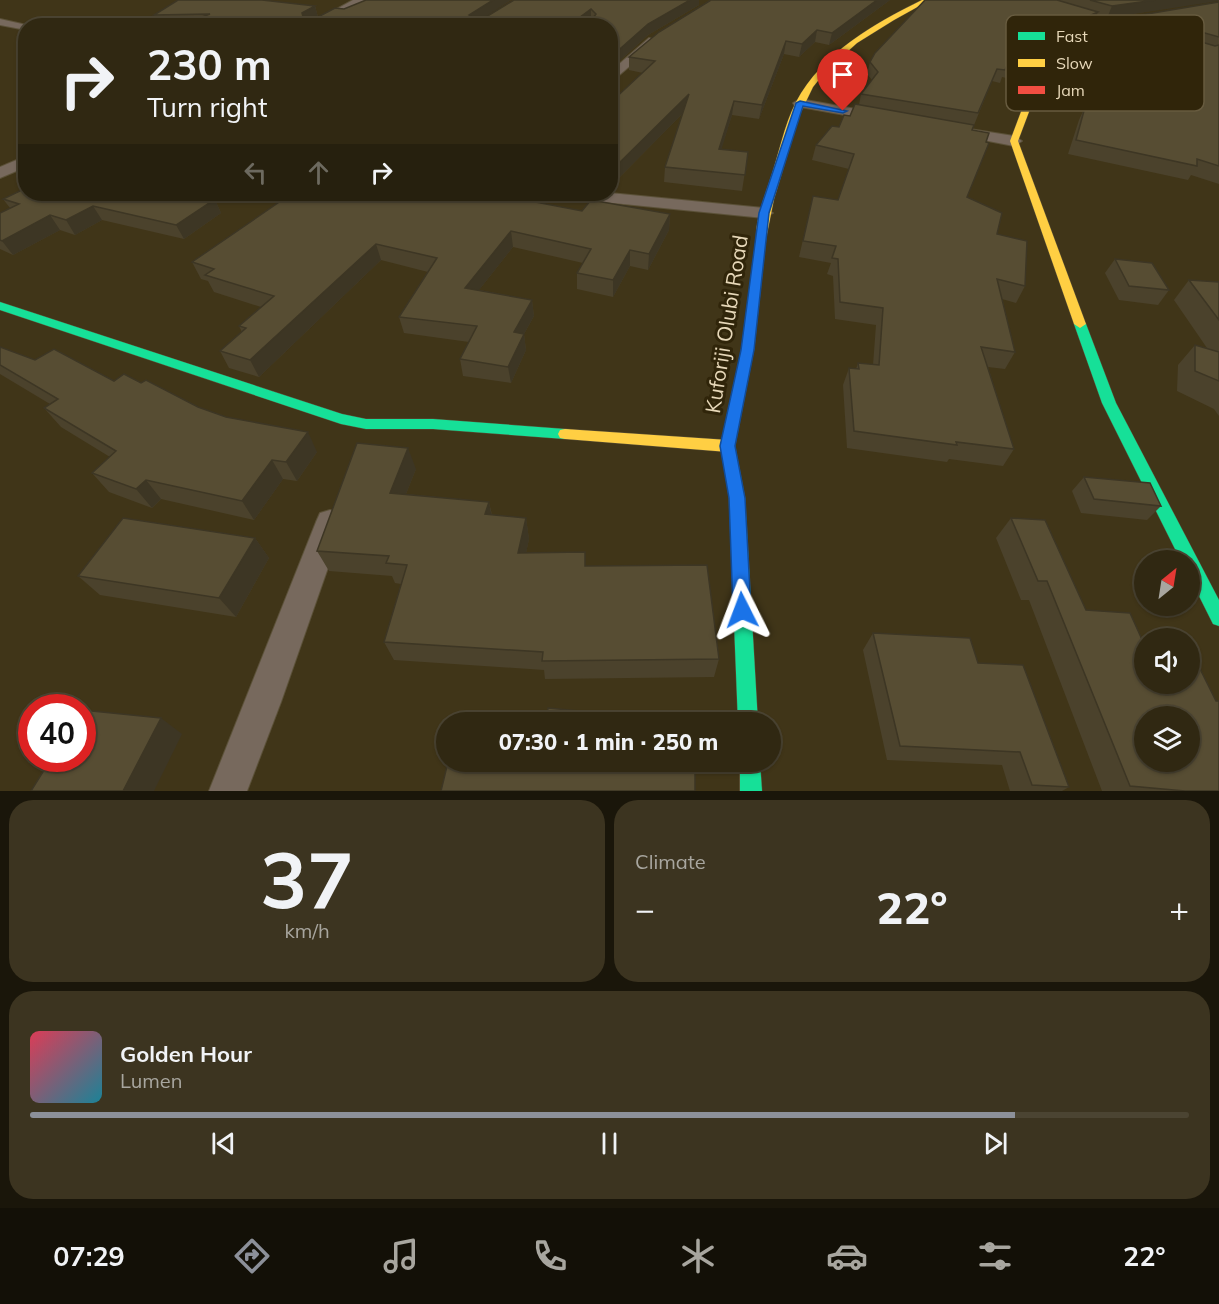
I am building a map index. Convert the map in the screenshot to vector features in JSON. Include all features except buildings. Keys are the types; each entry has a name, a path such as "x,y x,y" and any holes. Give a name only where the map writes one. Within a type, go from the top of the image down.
{"street":[{"path":"326,18 361,0"},
{"path":"1028,0 1079,15"},
{"name":"Kuforiji Olubi Road","path":"747,712 737,498 728,446 747,350 764,213 800,103 810,86 834,58 922,1"},
{"path":"1164,15 1219,6"},
{"path":"0,22 18,25"},
{"path":"618,72 662,35"},
{"path":"800,103 902,121"},
{"path":"1025,111 1014,141 1109,403 1219,618"},
{"path":"946,129 1014,141"},
{"path":"0,173 18,165"},
{"path":"618,198 764,213"},
{"path":"0,306 340,419 362,435 433,424 728,446"},
{"path":"228,791 264,702 341,490"},
{"path":"750,772 751,791"}],"traffic: fast":[{"path":"747,712 737,498 728,446 748,349 761,239"},
{"path":"0,306 341,419 366,424 433,424 565,434"},
{"path":"1080,324 1109,403 1219,618"},
{"path":"750,772 751,791"}],"traffic: slow":[{"path":"761,239 769,199 795,116 810,86 823,70 855,42 873,29 927,0"},
{"path":"1025,111 1014,141 1080,324"},
{"path":"565,434 728,446"}],"traffic: jam":[{"path":"1162,15 1219,6"}],"route":[{"path":"742,610 737,498 728,446 747,350 764,213 798,116 800,103 843,111"}]}
